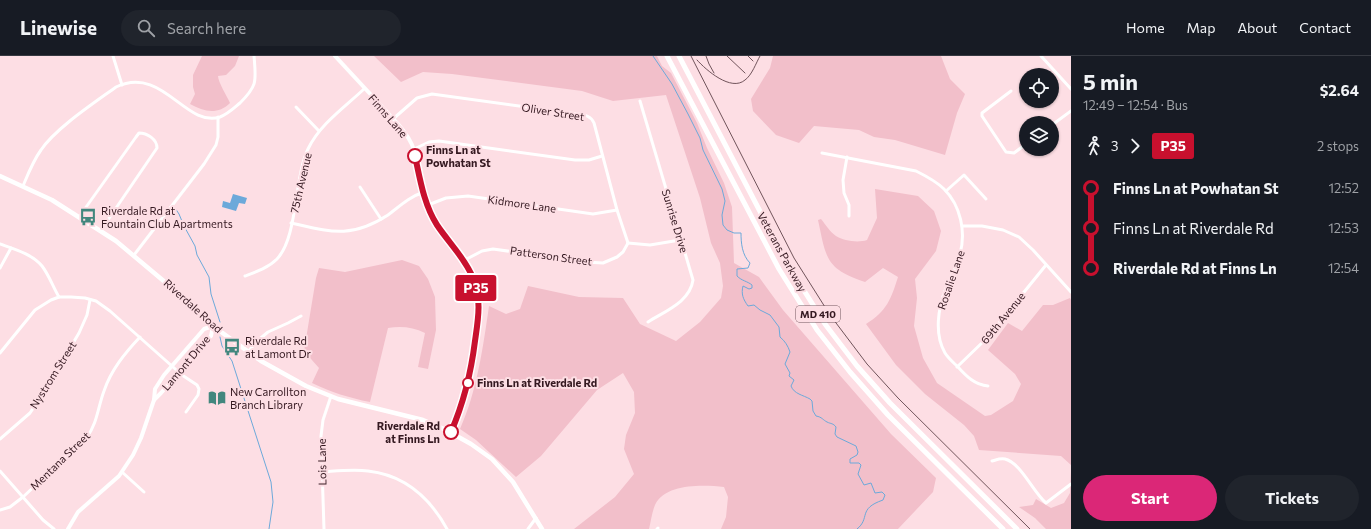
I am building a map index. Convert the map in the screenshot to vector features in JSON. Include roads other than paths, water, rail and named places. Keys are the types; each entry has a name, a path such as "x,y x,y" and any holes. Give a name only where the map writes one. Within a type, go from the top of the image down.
{"main road":[{"name":"Veterans Parkway","path":"667,56 778,269 817,330 850,372 888,415 1003,529"},
{"name":"Veterans Parkway","path":"678,56 788,265 828,328 857,366 890,403 1017,529"},
{"name":"Riverdale Road","path":"0,176 23,186 101,230 134,254 213,326 248,352 286,376 353,404 423,420 451,432 486,454 497,464 518,489 542,529"}],"street":[{"path":"113,56 122,85"},
{"path":"23,186 38,155 49,140 80,114 122,85 141,83 155,86 196,114 205,117 218,117 234,109 253,89 255,79 254,56"},
{"name":"Finns Lane","path":"335,56 403,130 414,149 424,192 437,224 464,261 474,279 478,292 479,304 470,378 464,400 451,432"},
{"path":"1041,56 1071,89"},
{"name":"75th Avenue","path":"245,276 263,269 277,259 286,243 307,150 319,131 364,89"},
{"path":"1011,91 982,113 982,116 1006,152 1014,153 1019,149"},
{"name":"Oliver Street","path":"393,119 417,98 432,94 588,116 593,120 616,210 628,243"},
{"name":"Sunrise Drive","path":"640,101 692,277 691,288 684,299 648,322"},
{"path":"296,106 319,131"},
{"path":"1059,120 1071,111"},
{"path":"134,254 204,164 216,145 218,141 218,117"},
{"path":"80,217 136,137 139,134 144,133 157,143 157,148 101,230"},
{"path":"414,149 429,142 440,141 575,160 589,160 602,156"},
{"name":"Rosalie Lane","path":"822,153 916,171 930,178 946,191 959,213 963,226 963,243 960,256 940,304 938,321 940,336 945,353 957,367 970,379 980,385 988,386"},
{"path":"847,157 843,180 844,193 849,205 849,216"},
{"path":"946,191 964,175 986,199"},
{"path":"360,187 381,219"},
{"path":"291,223 325,230 344,232 361,229 381,219 408,198 424,192"},
{"name":"Kidmore Lane","path":"428,205 446,198 468,196 598,214 616,210"},
{"path":"963,226 982,226 1003,230 1019,237 1033,250 1071,292"},
{"path":"628,243 650,245 680,240"},
{"name":"Patterson Street","path":"464,261 482,250 493,249 603,263 617,257 623,252 628,243"},
{"path":"0,244 29,256 39,263 45,270 59,297"},
{"path":"0,268 10,248"},
{"name":"69th Avenue","path":"957,367 986,339 1046,265"},
{"path":"0,354 35,310 47,302 59,297 90,300 102,305 178,372 197,385 199,389 198,395 186,412"},
{"name":"Nystrom Street","path":"0,439 30,412 41,396 79,332 87,315 90,300"},
{"path":"248,352 256,342 268,332 288,324 301,316"},
{"name":"Lamont Drive","path":"68,529 78,512 122,472 137,448 154,400 155,389 159,382 171,366 204,329 213,326 211,336 154,400"},
{"name":"Mentana Street","path":"0,510 10,507 23,497 58,462 81,444 90,433 98,415 108,381 124,354 140,337"},
{"name":"Lois Lane","path":"324,529 321,430 331,396"},
{"path":"992,461 1001,459 1016,465 1038,496 1046,503 1071,484"},
{"path":"322,472 354,470 373,471 401,481 414,489 431,504 447,529"},
{"path":"0,471 43,520 54,529"},
{"path":"122,472 144,492"},
{"path":"528,529 536,518"}],"water":[{"path":"233,194 247,198 245,204 239,203 236,211 222,207 223,201 230,203"}],"waterway":[{"path":"653,56 672,84 688,114 700,138 703,150 722,189 725,201 722,215 723,225 727,230 734,233 741,233 744,253 750,263 748,268 737,269 737,276 752,285 752,288 749,289 743,286 742,294 745,301 748,306 754,305 770,315 779,327 780,337 790,352 785,364 790,373 789,376 794,380 791,386 792,389 796,393 812,401 813,411 816,416 833,424 836,427 835,434 837,437 856,446 858,452 857,455 850,459 850,463 859,463 861,465 858,474 864,485 871,483 875,493 882,492 885,495 883,500 875,503 867,510 861,525 857,529"},
{"path":"175,208 209,277 211,294 220,322"},
{"path":"220,337 222,346 232,361 271,482 273,502 269,529"}],"tram line":[{"path":"691,56 794,258 830,315 867,364 898,398 1030,529"},
{"path":"706,56 714,73"},
{"path":"727,56 745,73"},
{"path":"748,56 753,61"},
{"path":"697,60 712,74 726,82 739,83 750,75 760,56"}],"place":[{"name":"Finns Ln at Powhatan St","path":"415,156"},
{"name":"Riverdale Rd at Fountain Club Apartments","path":"88,217"},
{"name":"Riverdale Rd at Lamont Dr","path":"232,347"},
{"name":"Finns Ln at Riverdale Rd","path":"468,383"},
{"name":"New Carrollton Branch Library","path":"217,398"},
{"name":"Riverdale Rd at Finns Ln","path":"451,432"}]}
